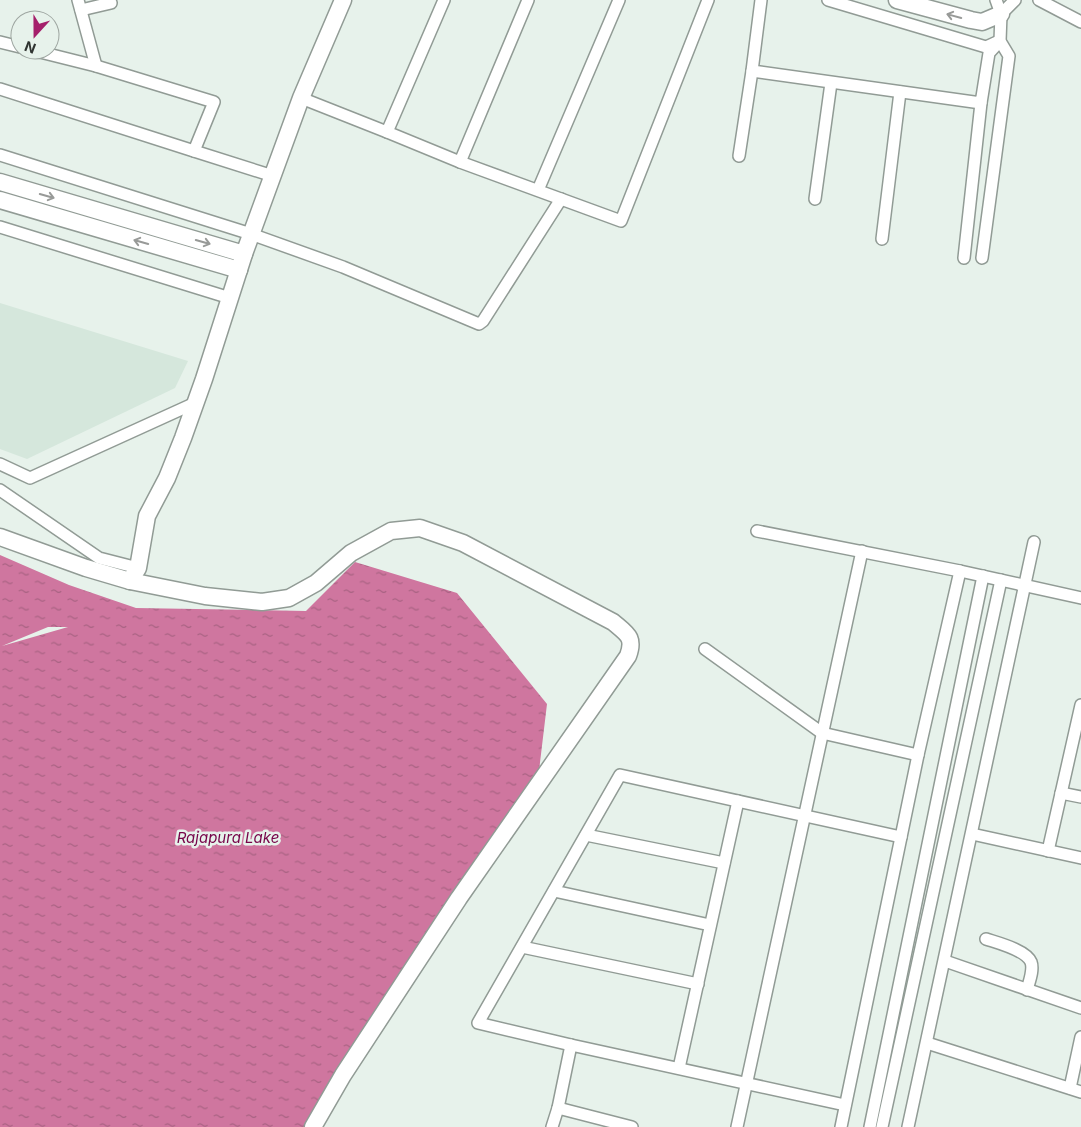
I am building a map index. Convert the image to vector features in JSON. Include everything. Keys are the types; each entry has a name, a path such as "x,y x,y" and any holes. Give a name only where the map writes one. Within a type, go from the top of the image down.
{"street":[{"path":"134,574 147,516 167,478 195,403 251,234 301,98 343,0"},
{"path":"388,132 444,0"},
{"path":"460,162 528,0"},
{"path":"538,190 619,0"},
{"path":"301,98 460,162 621,220 708,0"},
{"path":"739,156 752,71 760,0"},
{"path":"828,0 986,47 1000,41"},
{"path":"897,0 982,22 999,7 1015,0"},
{"path":"1039,0 1081,22"},
{"path":"96,66 79,5 112,3"},
{"path":"982,258 1009,56 1000,41 999,7"},
{"path":"964,258 981,103 989,53 1000,41"},
{"path":"60,57 214,102 194,150"},
{"path":"752,71 981,103"},
{"path":"815,199 831,83"},
{"path":"0,89 273,176"},
{"path":"882,239 900,92"},
{"path":"0,155 251,234 343,267 480,324 484,321 561,199"},
{"path":"0,182 244,254"},
{"path":"0,200 239,270"},
{"path":"0,227 230,298"},
{"path":"0,464 30,478 195,403"},
{"path":"0,490 99,558 134,574 205,596 262,602 289,598 316,583 351,554 391,531 420,528 463,543 613,622 629,635 632,645 628,656 454,906 343,1075 314,1127"},
{"path":"756,531 960,571 1081,598"},
{"path":"0,537 86,568 134,574"},
{"path":"909,1127 1034,542"},
{"path":"737,1127 862,551"},
{"path":"841,1127 918,755 960,571"},
{"path":"870,1127 983,576"},
{"path":"882,1127 1001,580"},
{"path":"705,649 822,733 918,755"},
{"path":"1048,851 1061,793 1078,732 1081,705"},
{"path":"845,1105 478,1023 620,775 901,837"},
{"path":"1061,793 1081,797"},
{"path":"679,1068 738,801"},
{"path":"972,834 1081,858"},
{"path":"586,835 724,863"},
{"path":"554,891 710,926"},
{"path":"986,938 1022,953 1031,962 1032,968 1028,990"},
{"path":"522,947 698,984"},
{"path":"945,961 1081,1008"},
{"path":"927,1043 1076,1090 1081,1037"},
{"path":"552,1127 572,1044"},
{"path":"558,1108 632,1127"}],"shaded area":[{"path":"0,303 188,361 175,388 27,459 0,449"}],"water":[{"name":"Rajapura Lake","path":"0,555 69,585 136,608 306,611 355,562 457,593 547,704 536,796 431,941 320,1127 0,1127","holes":["48,627 68,627 2,646"]}]}
